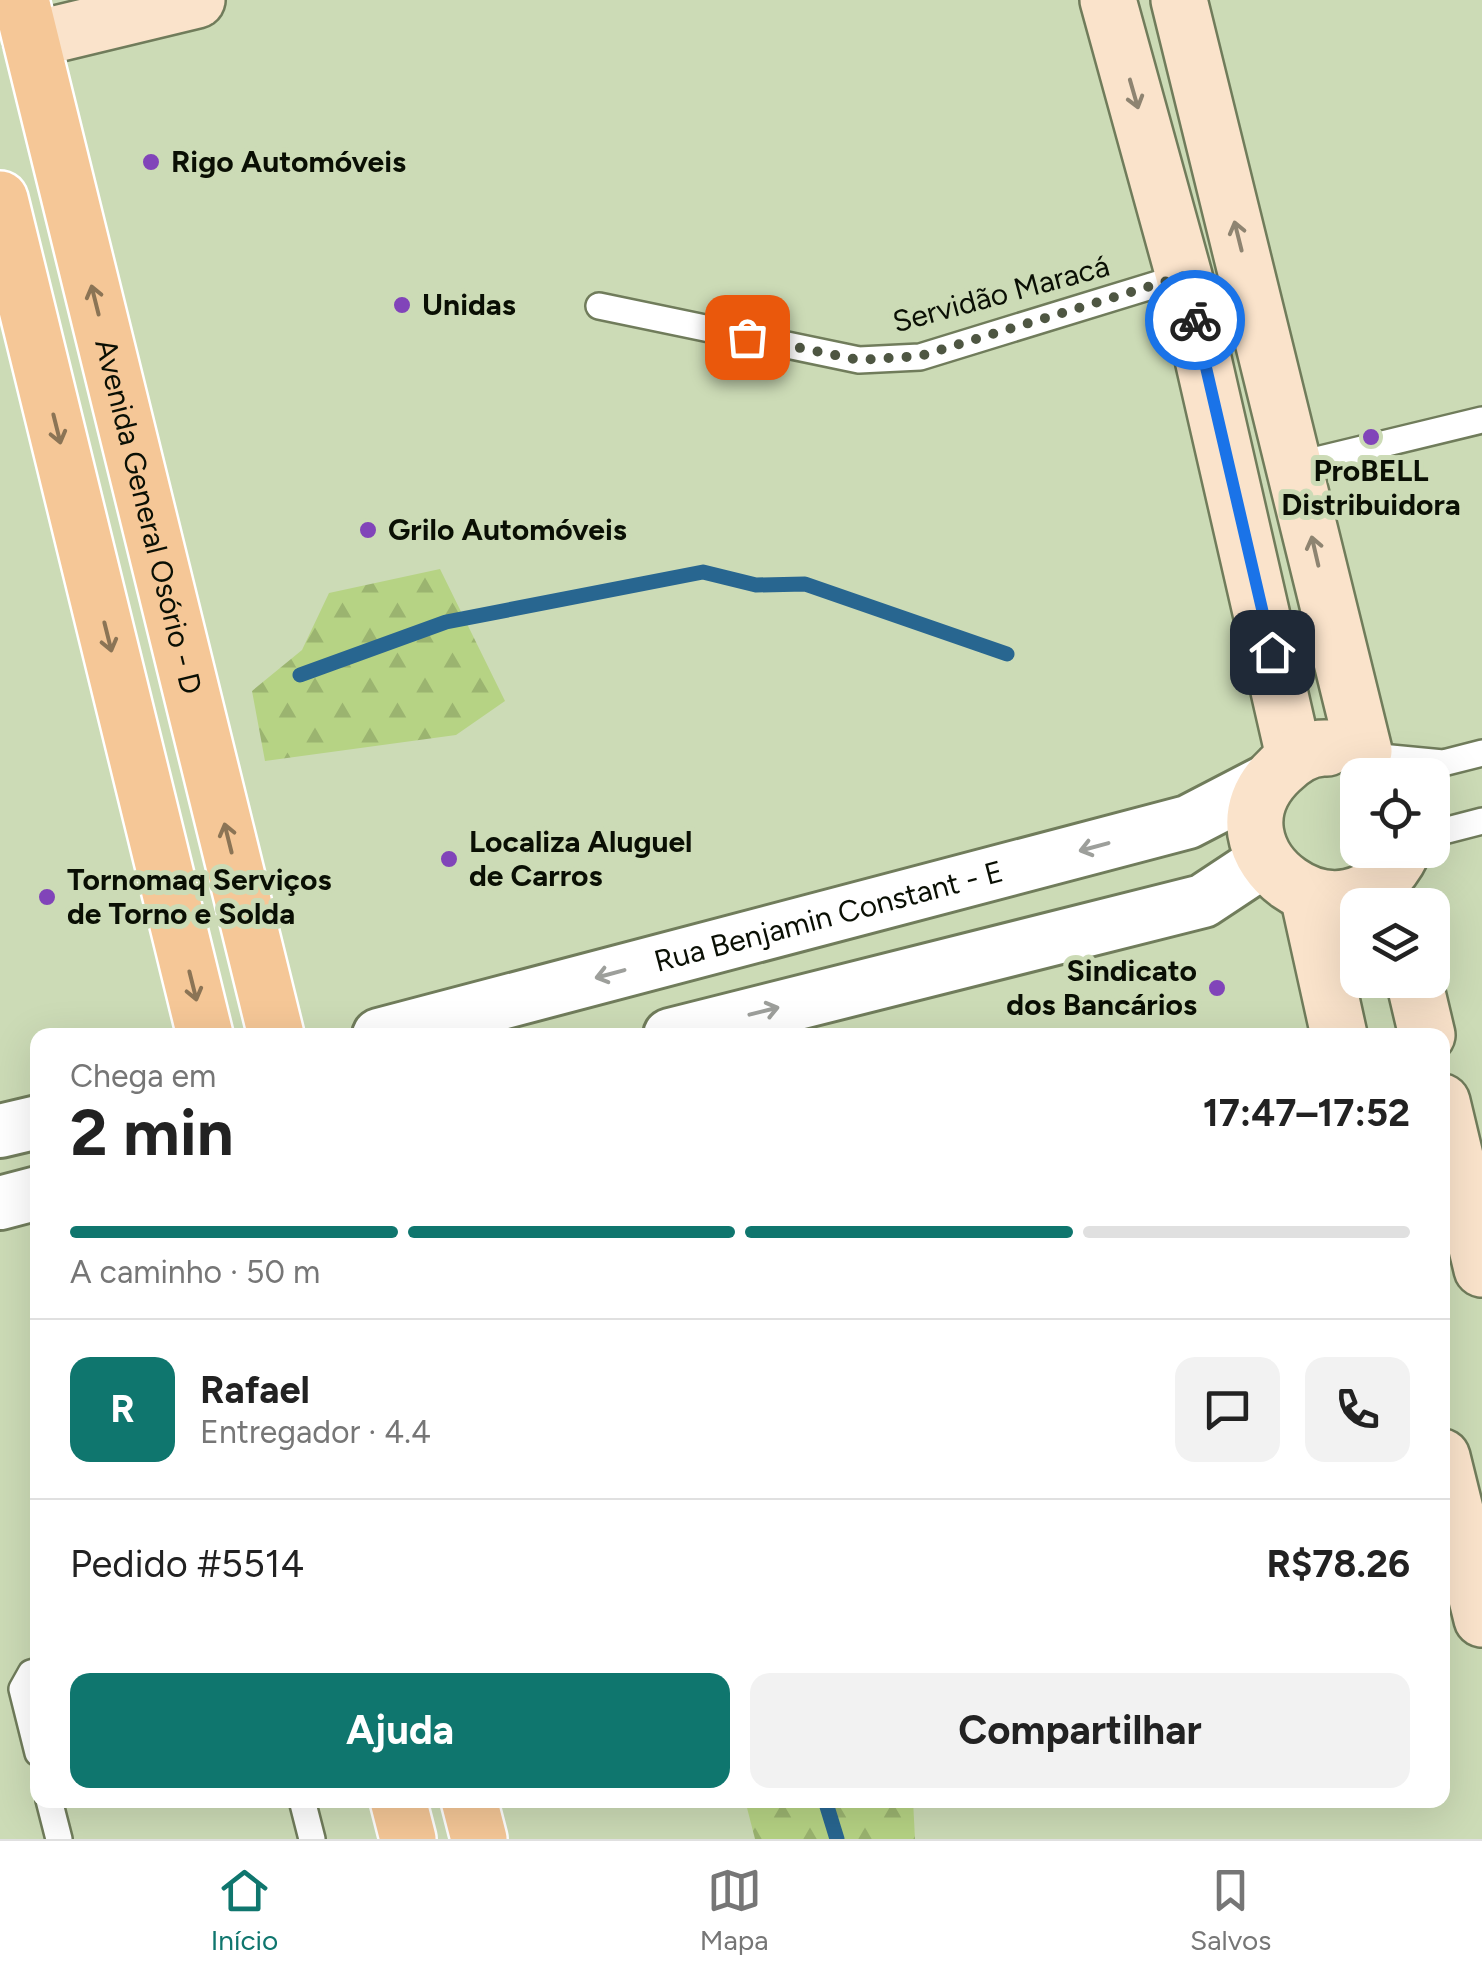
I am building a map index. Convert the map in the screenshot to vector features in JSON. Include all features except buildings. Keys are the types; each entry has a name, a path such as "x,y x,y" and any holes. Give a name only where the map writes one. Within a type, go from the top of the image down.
{"main road":[{"name":"Avenida General Osório - D","path":"26,20 274,1028"},
{"path":"0,199 203,1028"},
{"path":"400,1808 408,1839"},
{"path":"471,1808 479,1839"}],"street":[{"path":"26,20 197,0"},
{"path":"1108,0 1184,276 1282,768"},
{"path":"1179,0 1374,758"},
{"path":"1363,758 1320,747 1282,768 1257,806 1256,833 1265,860 1283,882 1308,895 1335,899 1363,893 1397,877"},
{"name":"Rua Benjamin Constant - E","path":"406,1028 1188,822 1282,768"},
{"path":"698,1028 1203,901 1265,860"},
{"path":"1308,895 1337,1028"},
{"path":"1418,998 1424,1028"},
{"path":"0,1131 30,1124"},
{"path":"1450,1135 1482,1269"},
{"path":"0,1203 30,1196"},
{"path":"1450,1489 1482,1618"}],"lane":[{"name":"Servidão Maracá","path":"599,306 859,360 920,356 1184,276"},
{"path":"1296,465 1482,420"},
{"path":"1450,761 1482,753"},
{"path":"1450,829 1482,821"},
{"path":"30,1675 22,1689 30,1721"},
{"path":"43,1808 59,1839"},
{"path":"304,1808 312,1839"}],"green space":[{"path":"440,569 505,701 456,735 265,761 252,691 302,650 329,593"},
{"path":"747,1808 913,1808 915,1839 755,1839"}],"waterway":[{"path":"300,675 446,622 703,572 756,585 805,584 1007,654"},
{"path":"827,1808 837,1839"}],"way so far":[{"path":"747,337 859,360 920,356 1184,276 1195,320"}],"place":[{"name":"Rigo Automóveis","path":"151,162"},
{"name":"Unidas","path":"402,305"},
{"name":"ProBELL Distribuidora","path":"1371,437"},
{"name":"Grilo Automóveis","path":"368,530"},
{"name":"Localiza Aluguel de Carros","path":"449,859"},
{"name":"Tornomaq Serviços de Torno e Solda","path":"47,897"},
{"name":"Sindicato dos Bancários","path":"1217,988"}],"route":[{"path":"1195,320 1272,652"}]}
